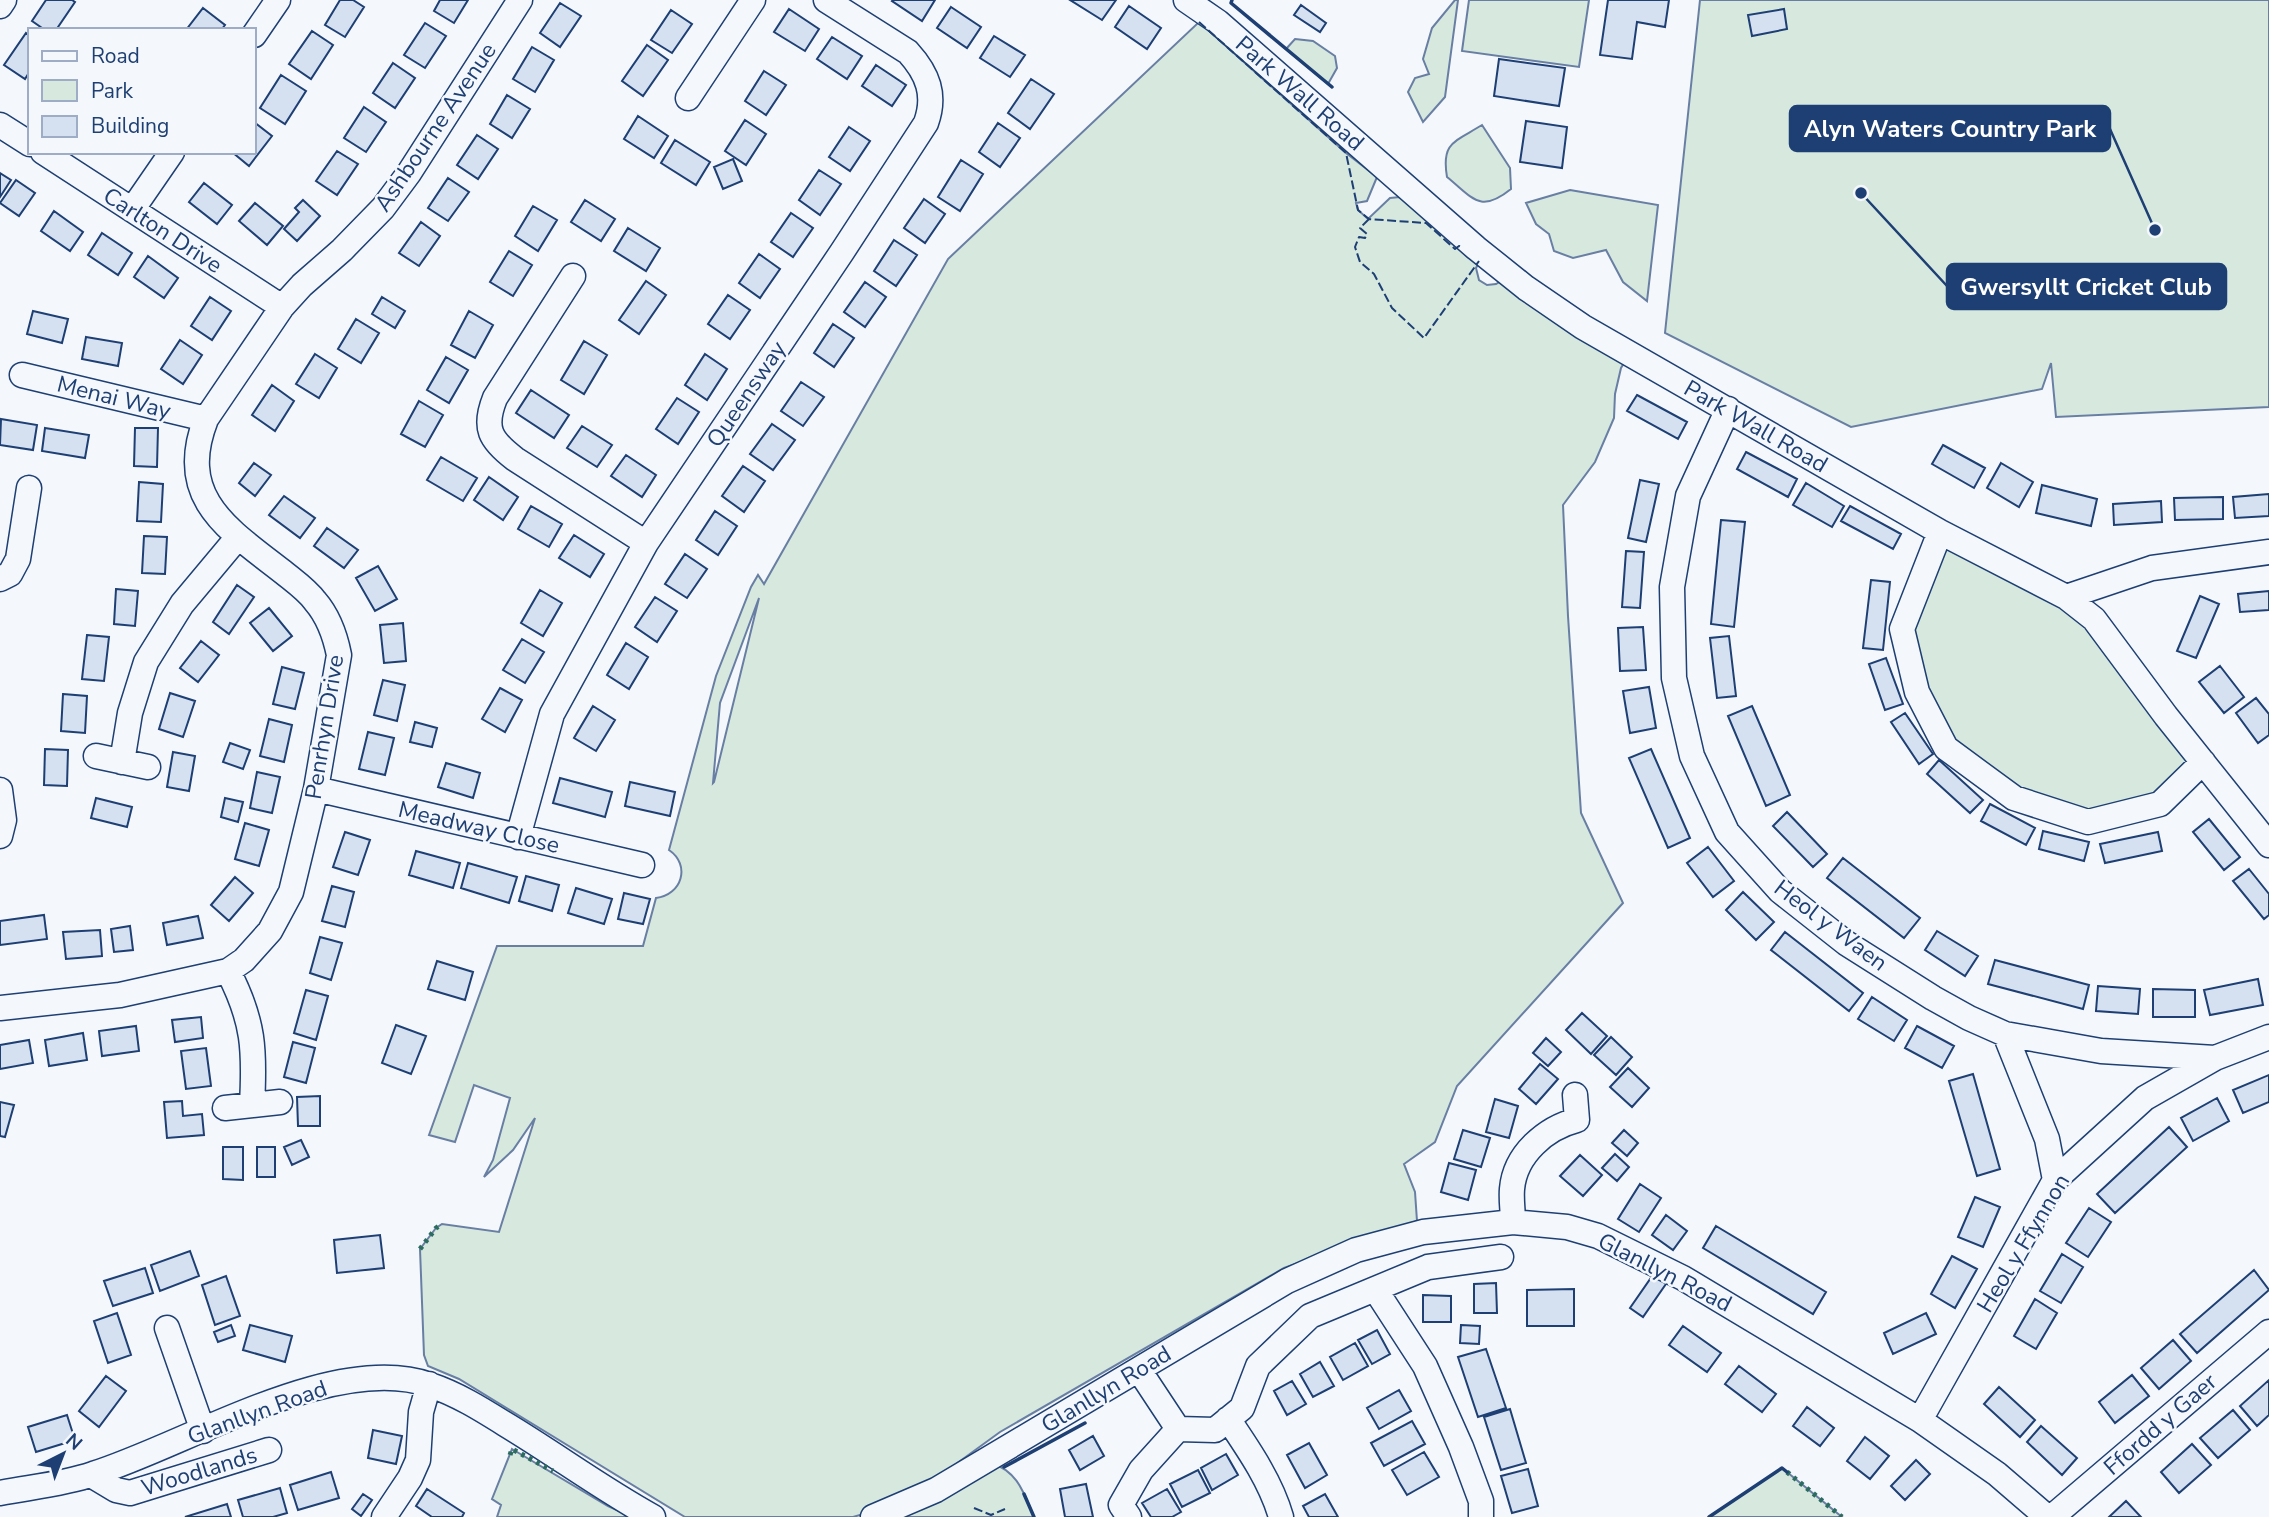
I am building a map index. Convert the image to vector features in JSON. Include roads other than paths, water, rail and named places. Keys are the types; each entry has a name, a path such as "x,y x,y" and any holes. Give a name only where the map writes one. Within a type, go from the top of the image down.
{"street":[{"path":"0,6 4,0"},
{"path":"256,32 278,0"},
{"name":"Ashbourne Avenue","path":"282,307 383,208 409,173 520,0"},
{"path":"688,98 753,0"},
{"name":"Queensway","path":"518,837 552,714 646,543 850,242 921,133 930,113 932,101 927,78 908,52 826,0"},
{"name":"Park Wall Road","path":"1186,0 1218,22 1476,248 1526,288 1583,327 1940,532 2066,597 2094,619 2269,845"},
{"path":"0,125 28,143"},
{"name":"Carlton Drive","path":"46,154 282,307"},
{"path":"132,210 171,154"},
{"path":"573,276 495,398 489,413 489,431 500,448 646,543"},
{"name":"Penrhyn Drive","path":"0,1008 120,995 228,971 244,960 257,946 280,915 291,892 316,789 337,677 339,655 335,636 327,617 314,599 238,537 211,510 200,481 196,455 198,438 206,419 282,307"},
{"name":"Menai Way","path":"22,375 206,419"},
{"name":"Heol y Waen","path":"1728,409 1688,496 1672,587 1674,678 1692,756 1727,832 1780,891 1846,943 1933,998 2005,1034 2101,1051 2215,1058"},
{"path":"0,579 10,574 18,559 30,488"},
{"path":"1940,532 1902,629 1917,692 1946,748 2014,798 2088,822 2160,804 2203,762"},
{"path":"122,762 130,713 146,663 182,604 238,537"},
{"path":"2066,597 2152,568 2269,552"},
{"path":"96,756 148,767"},
{"name":"Meadway Close","path":"316,789 642,865"},
{"path":"0,790 4,820 0,836"},
{"path":"228,971 243,1001 252,1033 252,1105"},
{"path":"2005,1034 2046,1139 2055,1180"},
{"name":"Heol y Ffynnon","path":"1920,1420 2055,1180 2145,1098 2215,1058 2269,1037"},
{"path":"1513,1222 1512,1186 1517,1170 1544,1133 1561,1124 1582,1124 1575,1095"},
{"path":"225,1108 280,1102"},
{"name":"Glanllyn Road","path":"873,1517 936,1490 1287,1281 1356,1250 1423,1232 1513,1222 1567,1227 1598,1236 1683,1278 1920,1420 1997,1474 2049,1517"},
{"path":"1129,1517 1121,1505 1141,1469 1178,1429 1215,1430 1242,1408 1258,1366 1310,1316 1428,1267 1501,1257"},
{"path":"1375,1289 1425,1366 1461,1447 1481,1501 1481,1517"},
{"name":"Woodlands","path":"167,1328 203,1431"},
{"name":"Ffordd y Gaer","path":"2049,1517 2269,1332"},
{"path":"1139,1370 1178,1429"},
{"name":"Glanllyn Road","path":"0,1493 92,1475 250,1410 325,1385 370,1378 429,1384 466,1400 653,1517"},
{"path":"384,1517 410,1478 418,1460 421,1412 429,1384"},
{"path":"1228,1419 1247,1446 1275,1497 1281,1517"},
{"name":"Woodlands","path":"92,1475 116,1490 130,1493 269,1450"}],"place":[{"name":"Gwersyllt Cricket Club","path":"1861,193"},
{"name":"Alyn Waters Country Park","path":"2155,230"}]}
